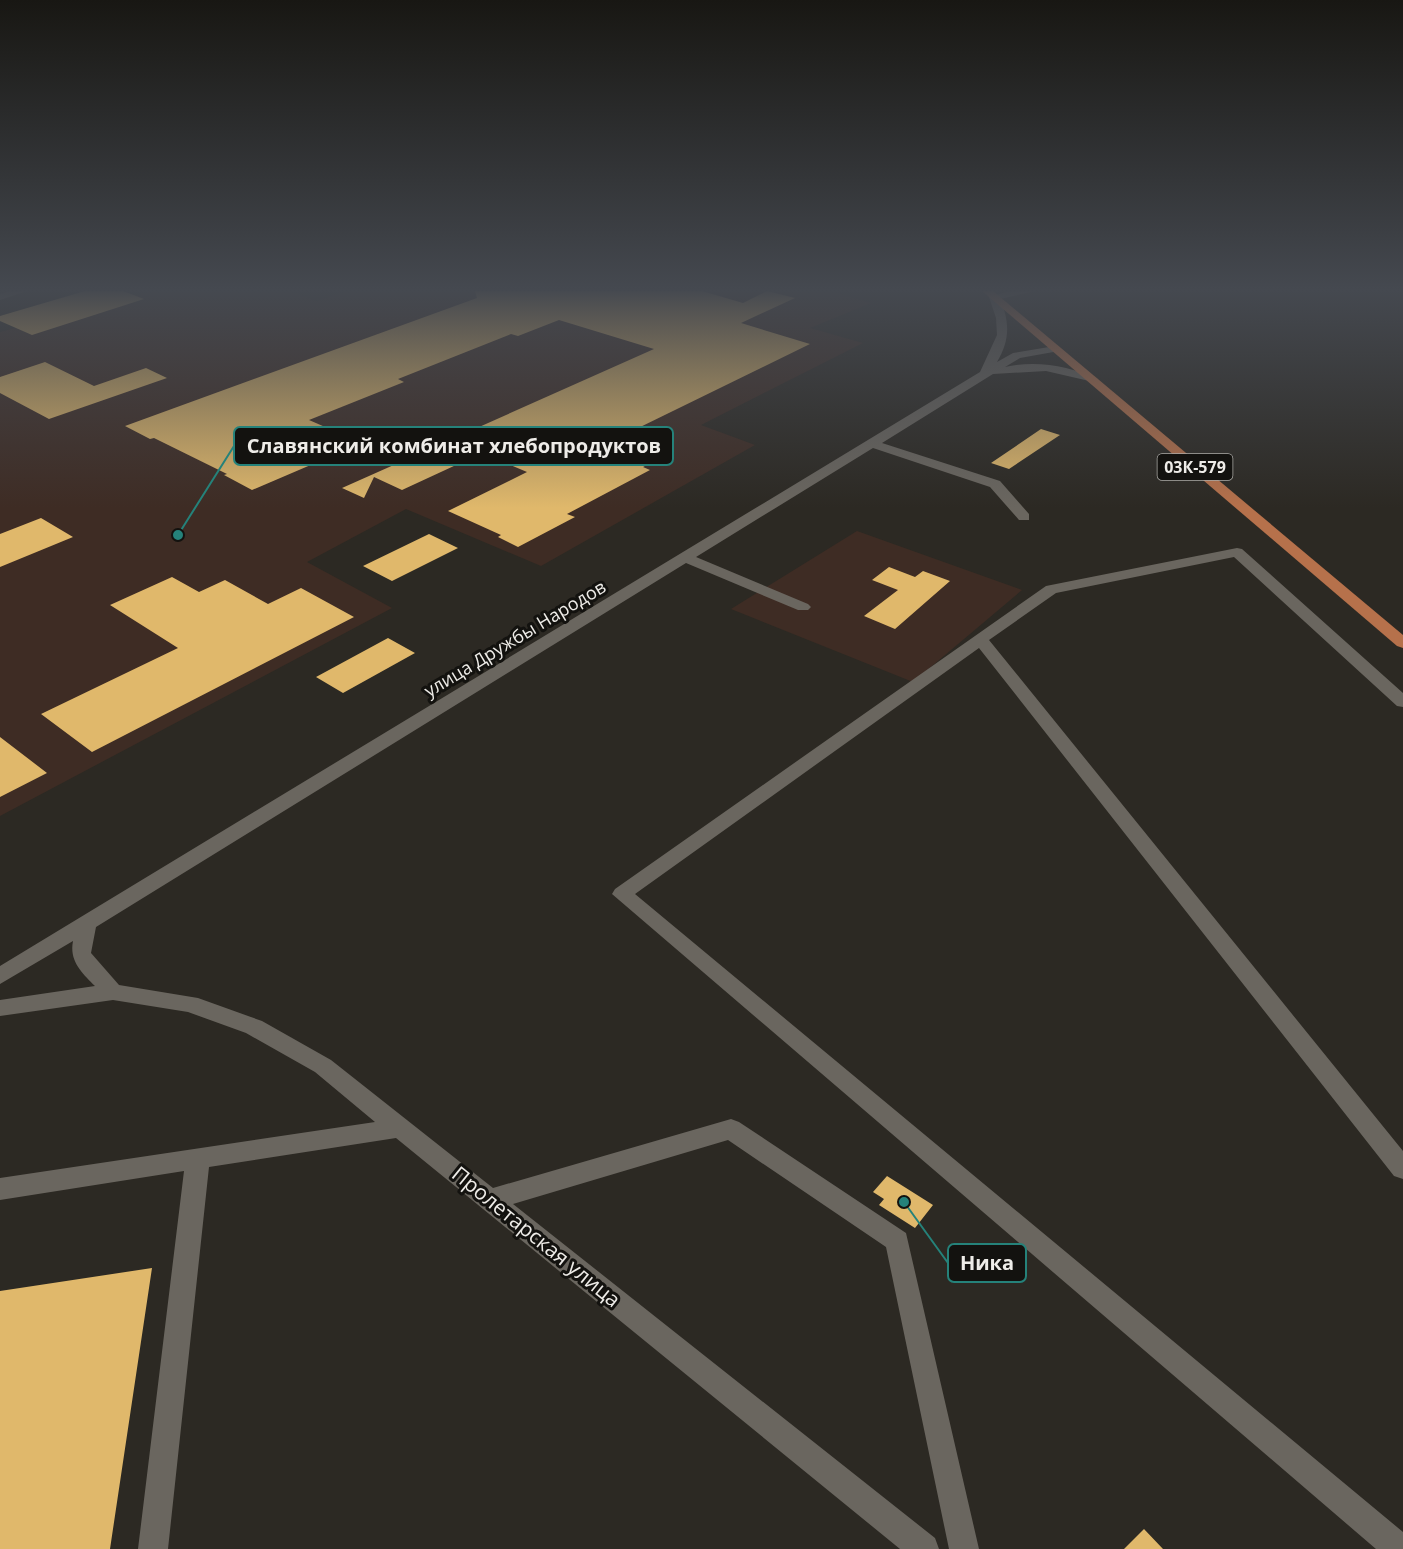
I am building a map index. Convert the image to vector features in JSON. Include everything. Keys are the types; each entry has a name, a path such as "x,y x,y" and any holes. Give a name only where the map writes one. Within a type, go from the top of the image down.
{"main road":[{"name":"03К-579","path":"1072,363 1403,643"}],"street":[{"path":"981,377 989,363"},
{"name":"улица Дружбы Народов","path":"0,976 1003,363"},
{"path":"981,377 1030,367 1066,371 1094,381"},
{"path":"873,444 995,484 1024,517"},
{"path":"1400,1549 622,894 1051,589 1237,552 1403,702"},
{"path":"686,558 803,607"},
{"path":"980,639 1403,1168"},
{"path":"87,921 81,953 88,966 113,992"},
{"name":"Пролетарская улица","path":"0,1008 113,992 190,1004 254,1027 323,1066 924,1549"},
{"path":"0,1189 399,1128"},
{"path":"490,1200 731,1129 897,1241 964,1549"},
{"path":"153,1549 198,1159"}],"shaded area":[{"path":"0,363 823,363 701,425 755,445 541,566 406,509 307,562 392,608 0,816"},
{"path":"857,531 1022,590 913,682 731,609"}],"building":[{"path":"48,363 94,386 146,368 167,378 49,419 0,393 0,377"},
{"path":"297,363 437,363 398,379 404,382 309,420 362,443 252,490 224,475 227,474 125,426"},
{"path":"622,363 771,363 630,432 632,433 625,437 669,453 643,467 650,470 567,514 575,517 518,547 498,537 501,535 448,511 527,472 482,453 402,490 374,477 364,498 342,488"},
{"path":"1041,429 1060,435 1009,469 991,463"},
{"path":"41,518 73,537 0,567 0,534"},
{"path":"429,534 458,548 392,581 363,566"},
{"path":"889,567 915,577 923,571 950,581 895,629 864,616 898,590 872,580"},
{"path":"172,577 199,592 225,580 268,604 301,588 354,617 92,752 41,714 178,648 110,605"},
{"path":"388,638 415,653 343,693 316,677"},
{"path":"0,737 47,773 0,797"},
{"path":"887,1176 933,1205 915,1228 879,1205 884,1199 873,1192"},
{"path":"152,1268 110,1549 0,1549 0,1291"},
{"path":"1144,1529 1163,1549 1124,1549"}],"place":[{"name":"Славянский комбинат хлебопродуктов","path":"178,535"},
{"name":"Ника","path":"904,1202"}]}
